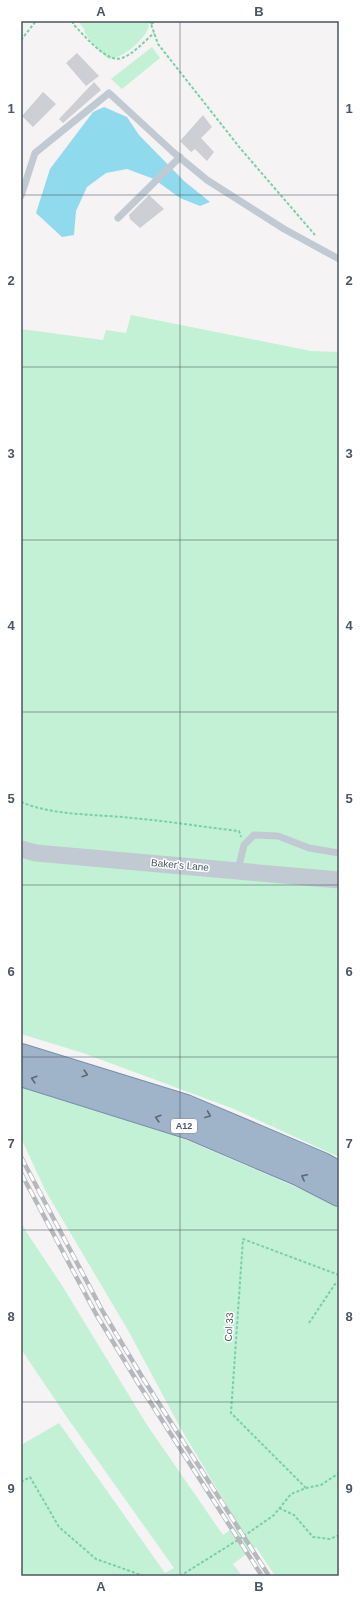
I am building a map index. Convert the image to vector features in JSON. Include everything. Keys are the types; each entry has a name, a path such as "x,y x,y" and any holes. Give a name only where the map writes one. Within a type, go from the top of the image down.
{"highway":[{"name":"A12","path":"21,1055 186,1106 323,1164 339,1173"},
{"name":"A12","path":"21,1075 190,1128 300,1175 339,1195"}],"street":[{"name":"Baker's Lane","path":"21,849 36,853 339,880"}],"lane":[{"path":"21,196 35,152 109,93 207,180 284,229 339,259"},
{"path":"118,218 180,157"},
{"path":"238,870 244,845 254,835 278,836 309,848 339,853"}],"path":[{"path":"21,40 36,21"},
{"path":"73,21 73,24 108,57 116,59 126,56 154,33"},
{"path":"148,21 151,24 158,44 240,148 318,239"},
{"path":"151,24 156,21"},
{"path":"21,802 33,807 92,816 132,818 239,831 244,845"},
{"name":"Col 33","path":"306,1488 231,1413 243,1239 339,1275"},
{"path":"309,1323 335,1284 339,1285"},
{"path":"180,1576 241,1538 274,1515 291,1494 306,1488 321,1485 339,1473"},
{"path":"21,1482 30,1477 59,1527 96,1559 144,1576"},
{"path":"279,1508 294,1515 313,1537 330,1539 339,1535"}],"green space":[{"path":"78,21 147,21 149,26 143,37 132,48 120,56 108,59 91,42"},
{"path":"152,47 160,58 122,89 111,79"},
{"path":"131,315 311,351 339,352 339,1157 234,1109 83,1053 21,1034 21,329 103,340 106,330 126,333"},
{"path":"21,1083 156,1127 310,1193 339,1208 339,1576 275,1576 256,1547 233,1564 242,1576 21,1576 21,1445 59,1423 165,1573 174,1568 66,1416 21,1349 21,1221 27,1233 63,1287 147,1425 223,1535 238,1524 181,1429 129,1332 45,1190 21,1138"}],"water":[{"path":"104,107 127,117 139,135 184,181 210,202 200,206 180,198 154,179 127,169 106,173 87,187 76,211 74,235 62,237 36,213 50,169 93,112"}],"building":[{"path":"77,53 99,76 86,86 66,63"},
{"path":"94,82 101,90 63,123 59,119"},
{"path":"43,92 56,104 33,127 22,116"},
{"path":"203,115 212,127 201,138 214,152 207,161 195,149 191,152 180,141"},
{"path":"149,195 164,209 140,228 130,219 129,215"}],"railway":[{"path":"21,1157 103,1312 144,1380 269,1576"},
{"path":"21,1173 96,1314 138,1383 262,1576"}]}
